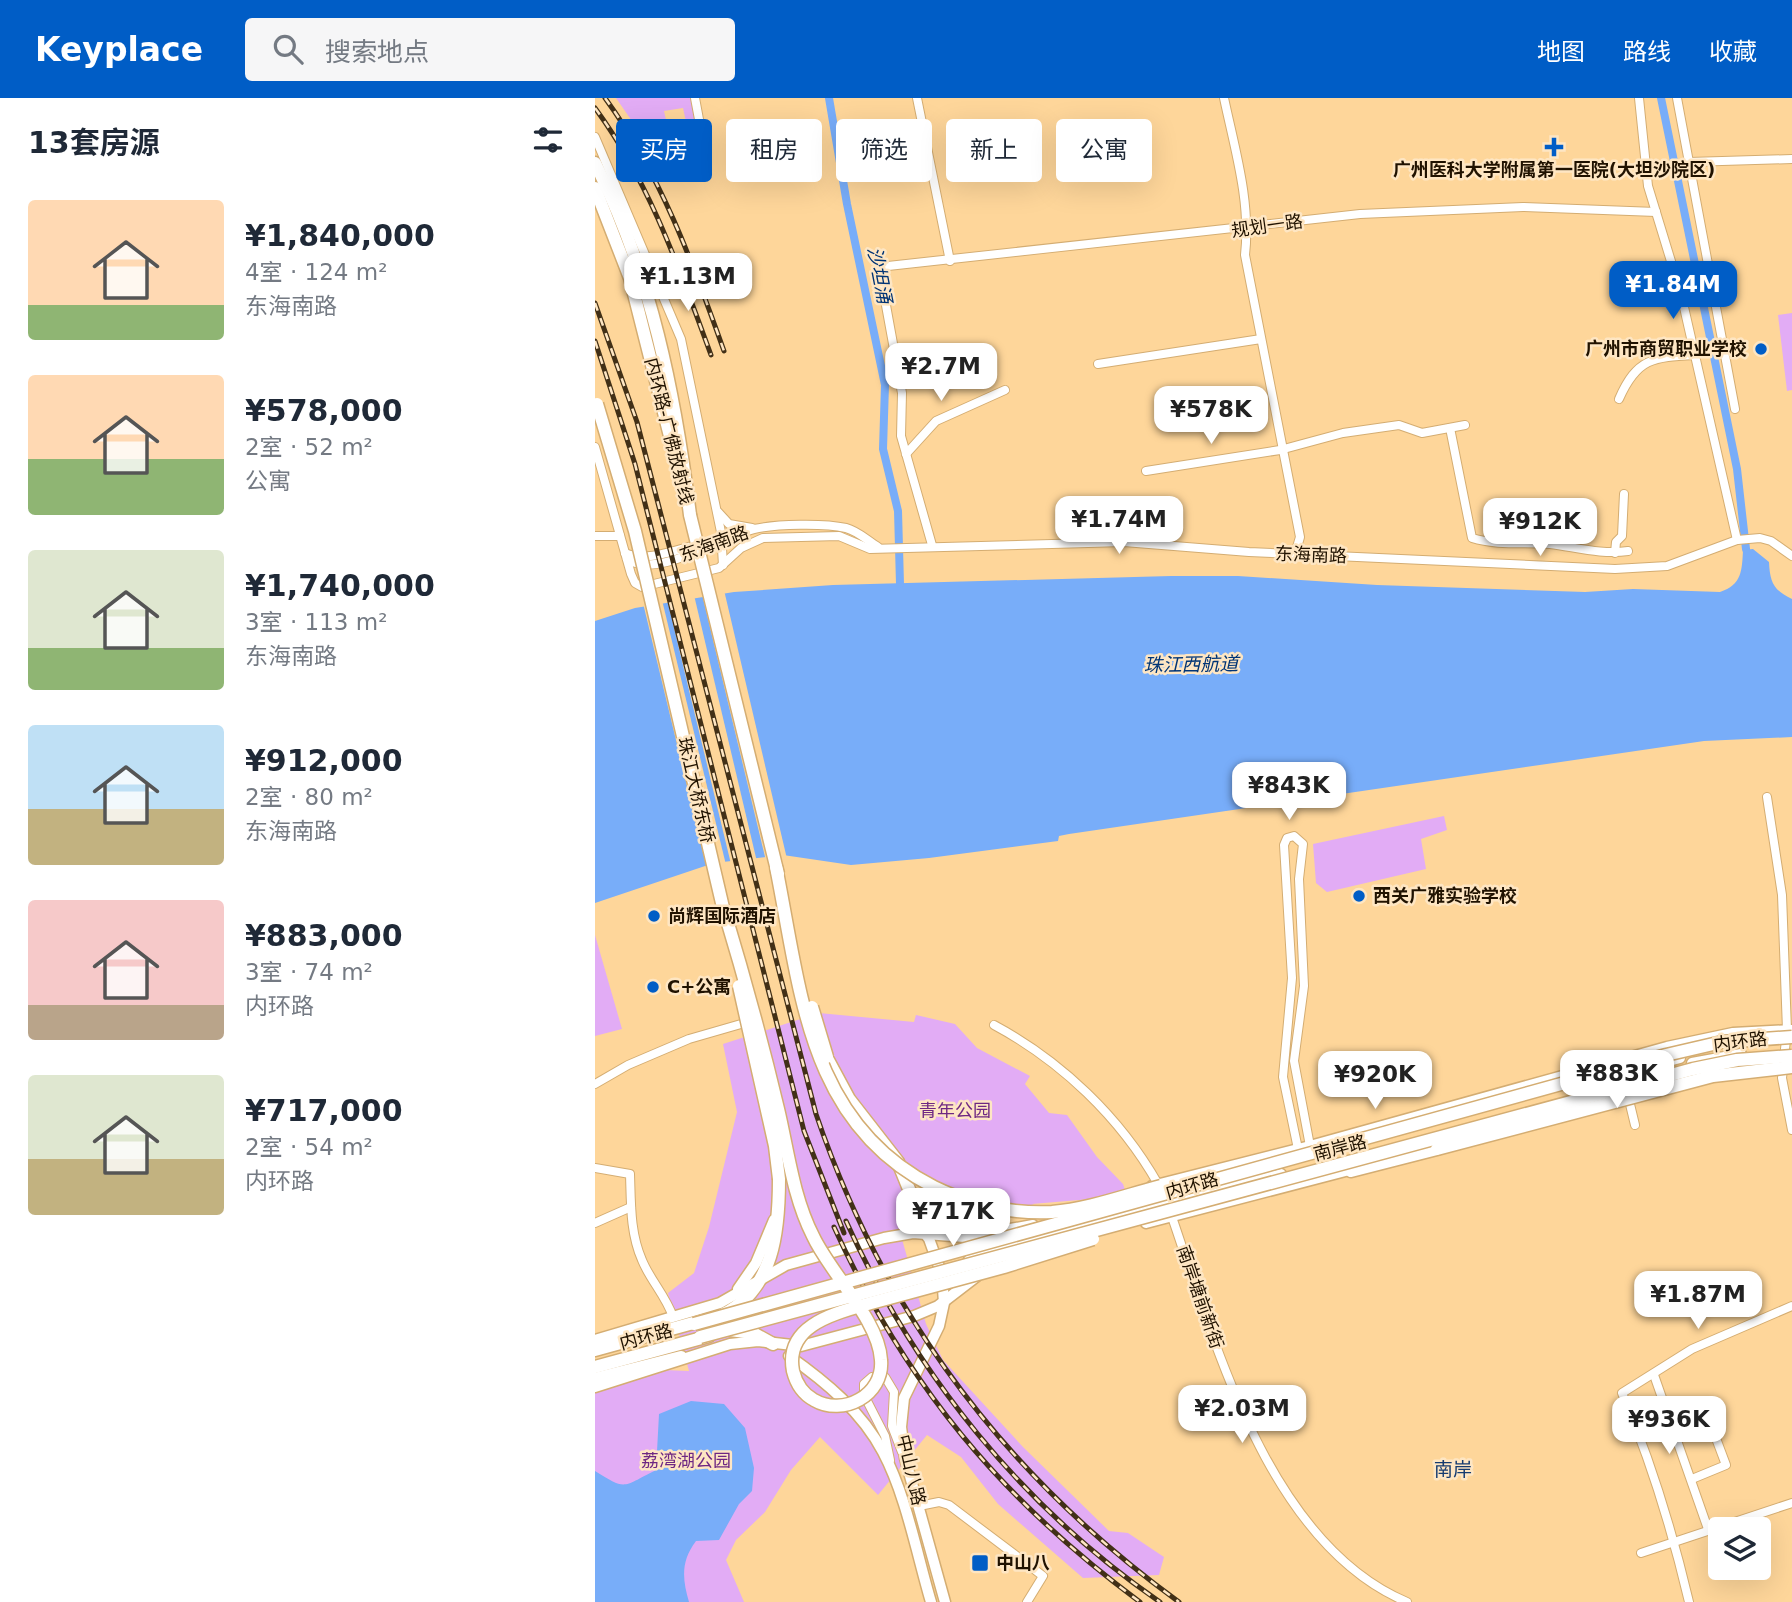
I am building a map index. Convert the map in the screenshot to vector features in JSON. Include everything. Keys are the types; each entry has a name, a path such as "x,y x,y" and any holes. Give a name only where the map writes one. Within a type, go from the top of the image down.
{"highway":[{"path":"595,163 629,242 652,313 675,409 690,515 776,867 827,1057 849,1099 898,1162 928,1236"},
{"name":"内环路-广佛放射线","path":"595,188 630,278 690,515"},
{"name":"珠江大桥东桥","path":"596,402 638,544 724,910 775,1146 779,1179 777,1211 772,1252 763,1279"},
{"path":"776,867 809,1028 829,1085 863,1134 891,1159 924,1182 982,1206 1053,1212 1296,1152"},
{"path":"724,910 754,1012 803,1215 825,1258 856,1305 863,1317 872,1331 881,1359 877,1380 859,1401 834,1406 812,1399 797,1382 792,1359 798,1339 820,1321 848,1310 860,1307 871,1303 1051,1254 1150,1212"},
{"name":"内环路","path":"595,1344 1296,1152 1694,1048 1749,1039 1789,1048"},
{"path":"1351,1171 1713,1076 1789,1048"},
{"name":"内环路","path":"595,1366 1150,1212 1693,1069 1789,1048"},
{"path":"595,1344 727,1306 763,1279"},
{"path":"595,1366 746,1331 773,1344"},
{"path":"595,1379 681,1357"}],"main road":[{"path":"911,1197 952,1220 1005,1230 1158,1184 1296,1152 1667,1047 1753,1031 1789,1048"},
{"name":"南岸路","path":"747,1287 786,1265 884,1238 913,1233 928,1236 971,1236 1078,1216 1690,1055 1754,1048 1789,1048"},
{"name":"南岸路","path":"944,1287 964,1263 972,1258 1108,1219 1150,1212 1369,1150 1754,1048"},
{"path":"763,1279 753,1300 758,1326 773,1344 810,1344 914,1316 944,1303 976,1277 997,1265 1133,1226 1351,1171 1373,1161 1627,1089 1789,1048"},
{"path":"1509,1113 1533,1116"},
{"path":"1351,1171 1369,1150"},
{"path":"595,1344 673,1317 727,1306 747,1287 777,1211"},
{"path":"1150,1212 1172,1217"},
{"path":"1108,1219 1133,1226"},
{"name":"中山八路","path":"928,1236 944,1287 944,1303 939,1326 904,1398 901,1427 905,1458 945,1602"},
{"path":"727,1306 756,1263"},
{"path":"595,1387 651,1371 728,1337"},
{"name":"中山八路","path":"773,1344 823,1381 855,1412 879,1444 893,1473 930,1602"}],"street":[{"path":"695,98 699,119"},
{"path":"917,98 950,261"},
{"path":"1224,98 1248,228 1245,255 1280,450 1300,537 1295,554"},
{"path":"1639,98 1648,186 1675,272 1740,540"},
{"path":"1677,98 1735,409"},
{"path":"595,137 619,188 642,253 676,320 717,510 723,565"},
{"path":"1689,162 1792,159"},
{"name":"规划一路","path":"906,454 899,427 902,393 879,267 1360,214 1510,208 1656,212"},
{"path":"1098,364 1261,339"},
{"path":"1619,399 1628,378 1637,368 1662,356 1695,355"},
{"path":"932,545 906,454 936,421 1005,390"},
{"path":"1146,471 1280,450 1343,433 1399,425 1422,433 1465,425"},
{"path":"1450,428 1472,538 1485,542 1547,544 1615,553 1628,551"},
{"name":"东海南路","path":"595,447 633,579 642,587 723,565 741,548 772,537 839,537 870,549 932,545 1124,542 1588,569 1654,568 1679,563 1740,540 1756,538 1771,541 1792,556"},
{"path":"1615,553 1616,542 1622,536 1624,494"},
{"path":"717,510 729,524 757,528"},
{"name":"东海南路","path":"626,556 648,555 722,540 757,528 846,528 886,548"},
{"path":"595,536 620,536"},
{"path":"1767,797 1782,895 1789,1048 1782,1087 1792,1130"},
{"path":"1296,1152 1283,1077 1292,978 1284,845 1287,838 1294,836 1303,844 1299,878 1304,986 1294,1061 1311,1146"},
{"path":"595,1084 628,1065 689,1039 741,1024"},
{"path":"993,1025 1030,1045 1060,1068 1128,1140 1158,1184"},
{"path":"1753,1031 1754,1048"},
{"path":"1627,1089 1635,1125"},
{"path":"595,1168 630,1174 631,1207 642,1261 669,1303 673,1317"},
{"path":"595,1223 631,1207"},
{"name":"南岸塘前新街","path":"1172,1217 1216,1346 1267,1461 1293,1503 1332,1548 1357,1570 1407,1602"},
{"path":"971,1236 968,1247 972,1258"},
{"path":"727,1306 728,1337"},
{"path":"1689,1602 1675,1540 1643,1444 1622,1393 1692,1349 1792,1306"},
{"path":"1640,1553 1708,1529 1654,1375"},
{"path":"893,1473 885,1436 863,1393 864,1384 872,1377 885,1377 892,1385 892,1426 905,1458"},
{"path":"1669,1414 1702,1401 1726,1465 1692,1479"},
{"path":"919,1506 939,1502 949,1505 1043,1576 1027,1602"},
{"path":"1747,1517 1792,1503"}],"green space":[{"path":"616,98 692,98 696,119 685,119 683,108 664,111 666,119 631,119"},
{"path":"1792,313 1792,390 1787,391 1778,315"},
{"path":"1444,816 1447,830 1421,839 1426,869 1327,892 1316,883 1313,844"},
{"path":"595,935 622,1029 595,1036"},
{"path":"819,1013 914,1022 916,1015 955,1024 977,1048 1030,1076 1025,1084 1049,1113 1067,1115 1097,1157 1123,1184 1125,1190 1091,1199 1032,1204 1046,1212 988,1220 941,1212 938,1197 917,1184 896,1218 926,1324 943,1360 1023,1447 1109,1531 1128,1533 1164,1557 1159,1575 1083,1578 998,1504 961,1457 927,1435 878,1495 820,1437 791,1470 765,1512 736,1540 726,1560 744,1602 595,1602 595,1388 663,1370 689,1371 668,1293 694,1273 709,1227 737,1112 723,1044"}],"water":[{"name":"珠江西航道","path":"1753,549 1769,562 1770,575 1777,589 1792,599 1792,737 1704,741 1069,834 1059,836 1058,841 929,858 851,865 783,855 714,863 595,903 595,621 635,608 734,592 833,585 1171,576 1238,576 1377,585 1585,592 1633,589 1720,592 1737,581 1743,550"},
{"path":"691,1401 724,1404 745,1428 754,1468 752,1491 739,1504 719,1540 696,1541 691,1548 684,1570 689,1602 595,1602 595,1471 613,1482 625,1484 656,1470 659,1414"}],"pier":[{"path":"724,590 787,859 766,861 702,594"},
{"path":"694,595 757,862 731,864 667,599"},
{"path":"662,600 726,865 707,869 643,603"}],"waterway":[{"name":"沙坦涌","path":"829,98 847,204 885,385 883,449 898,511 900,584"},
{"path":"1661,98 1737,469 1746,549"}],"railway":[{"path":"605,98 625,127 659,188 700,284 724,351"},
{"path":"595,108 632,166 662,227 711,355"},
{"path":"595,303 637,422 816,1114 844,1188 878,1258 916,1325 959,1387 1007,1446 1059,1502 1179,1602"},
{"path":"595,341 635,464 804,1131 844,1233"},
{"path":"846,1221 905,1332 939,1384 977,1433 1018,1480 1062,1524 1110,1565 1160,1602"},
{"path":"834,1227 893,1338 962,1435 1001,1480 1044,1522 1140,1602"}],"place":[{"name":"广州医科大学附属第一医院(大坦沙院区)","path":"1554,147"},
{"name":"广州市商贸职业学校","path":"1761,349"},
{"name":"西关广雅实验学校","path":"1359,896"},
{"name":"尚辉国际酒店","path":"654,916"},
{"name":"C+公寓","path":"653,987"},
{"name":"中山八","path":"980,1563"}],"district":[{"name":"南岸","path":"1453,1469"}],"park label":[{"name":"青年公园","path":"955,1111"},
{"name":"荔湾湖公园","path":"686,1461"}]}
